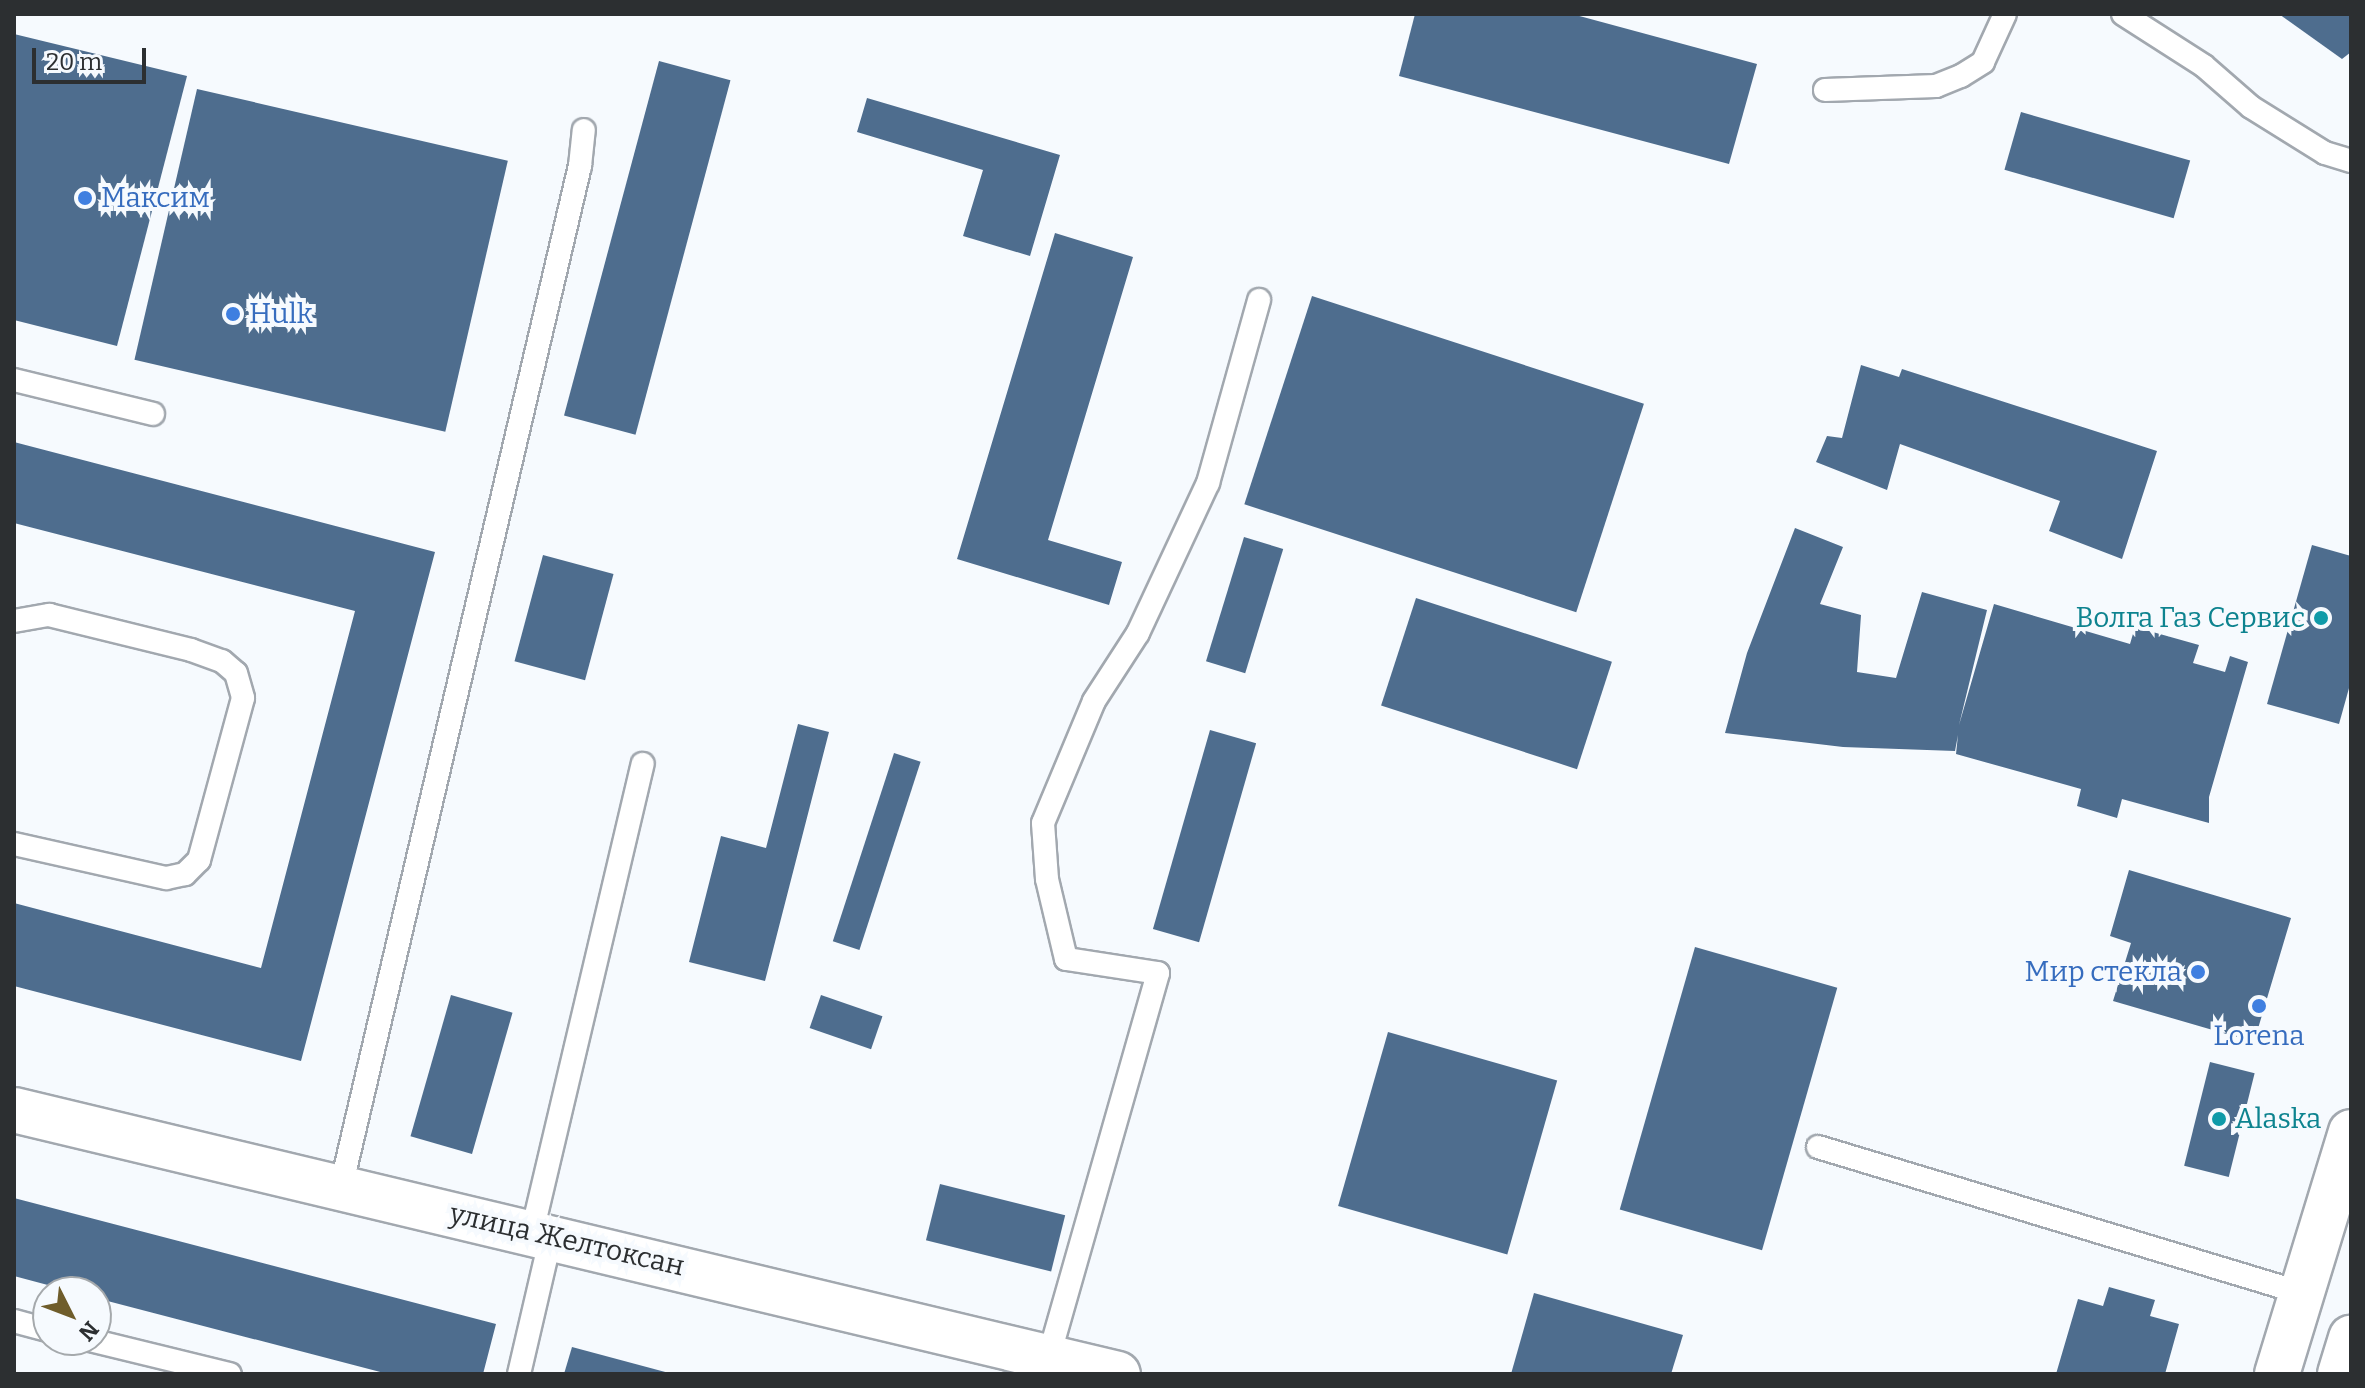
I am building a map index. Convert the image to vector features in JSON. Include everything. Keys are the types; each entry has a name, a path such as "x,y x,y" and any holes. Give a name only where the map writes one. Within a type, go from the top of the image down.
{"street":[{"name":"улица Желтоксан","path":"14,1110 1118,1374"},
{"path":"2277,1374 2351,1132"},
{"path":"2340,1374 2351,1338"}],"lane":[{"path":"1825,90 1936,86 1961,76 1983,62 2005,14"},
{"path":"2123,14 2204,66 2251,107 2325,153 2351,161"},
{"path":"341,1187 580,166 584,130"},
{"path":"1049,1356 1158,973 1066,959 1047,879 1043,823 1094,701 1138,633 1208,483 1259,300"},
{"path":"14,380 153,414"},
{"path":"14,621 49,615 191,650 222,661 236,673 243,698 199,860 185,874 166,878 14,844"},
{"path":"519,1374 541,1234 643,764"},
{"path":"1818,1147 2302,1293"},
{"path":"112,1345 230,1374"}],"building":[{"path":"1415,14 1572,14 1757,64 1729,164 1399,76"},
{"path":"2279,14 2351,14 2351,52 2342,59"},
{"name":"Максим","path":"14,34 187,76 117,346 14,320"},
{"path":"659,61 730,80 635,435 564,415"},
{"path":"197,89 508,161 445,432 134,360"},
{"path":"867,98 1060,155 1030,256 963,236 983,170 857,132"},
{"path":"2021,112 2190,161 2174,218 2004,170"},
{"path":"1055,233 1133,257 1048,540 1122,562 1109,605 957,559"},
{"path":"1312,296 1644,404 1576,612 1244,504"},
{"path":"1861,365 1899,377 1902,369 2157,451 2122,559 2049,531 2060,501 1900,444 1887,490 1816,462 1827,436 1842,438"},
{"path":"14,442 435,552 301,1061 14,986 14,903 261,968 355,611 14,523"},
{"path":"1795,528 1843,547 1820,604 1861,615 1857,672 1896,678 1922,592 1987,610 1959,725 1994,604 2130,644 2135,627 2199,645 2193,663 2225,672 2230,656 2248,662 2209,797 2209,823 2122,799 2117,818 2077,806 2081,789 1956,754 1958,735 1955,751 1843,747 1725,733 1747,653"},
{"path":"1244,537 1283,549 1245,673 1206,661"},
{"name":"Волга Газ Сервис","path":"2312,545 2351,556 2351,681 2339,724 2267,704"},
{"path":"543,555 614,574 585,680 515,661"},
{"path":"1416,598 1612,662 1577,769 1381,705"},
{"path":"798,724 829,732 765,981 689,962 721,836 766,848"},
{"path":"1210,730 1256,743 1199,942 1153,929"},
{"path":"894,753 921,762 859,950 833,941"},
{"name":"Мир стекла","path":"2129,870 2291,918 2254,1042 2113,1001 2131,943 2110,936"},
{"path":"1695,947 1837,988 1762,1250 1620,1209"},
{"path":"451,995 513,1013 472,1154 410,1136"},
{"path":"821,995 882,1016 871,1049 810,1028"},
{"path":"1388,1032 1557,1081 1507,1255 1338,1206"},
{"name":"Alaska","path":"2210,1062 2255,1073 2229,1177 2184,1166"},
{"path":"940,1184 1065,1215 1051,1271 926,1240"},
{"path":"14,1198 496,1324 483,1374 388,1374 112,1302 112,1276 32,1276 32,1281 14,1276"},
{"path":"2109,1287 2155,1300 2150,1316 2179,1324 2165,1374 2056,1374 2078,1299 2103,1306"},
{"path":"1534,1293 1683,1335 1671,1374 1511,1374"},
{"path":"572,1347 669,1373 669,1374 564,1374"}],"place":[{"name":"Максим","path":"85,198"},
{"name":"Hulk","path":"233,314"},
{"name":"Волга Газ Сервис","path":"2321,618"},
{"name":"Мир стекла","path":"2198,972"},
{"name":"Lorena","path":"2259,1006"},
{"name":"Alaska","path":"2219,1119"}]}
